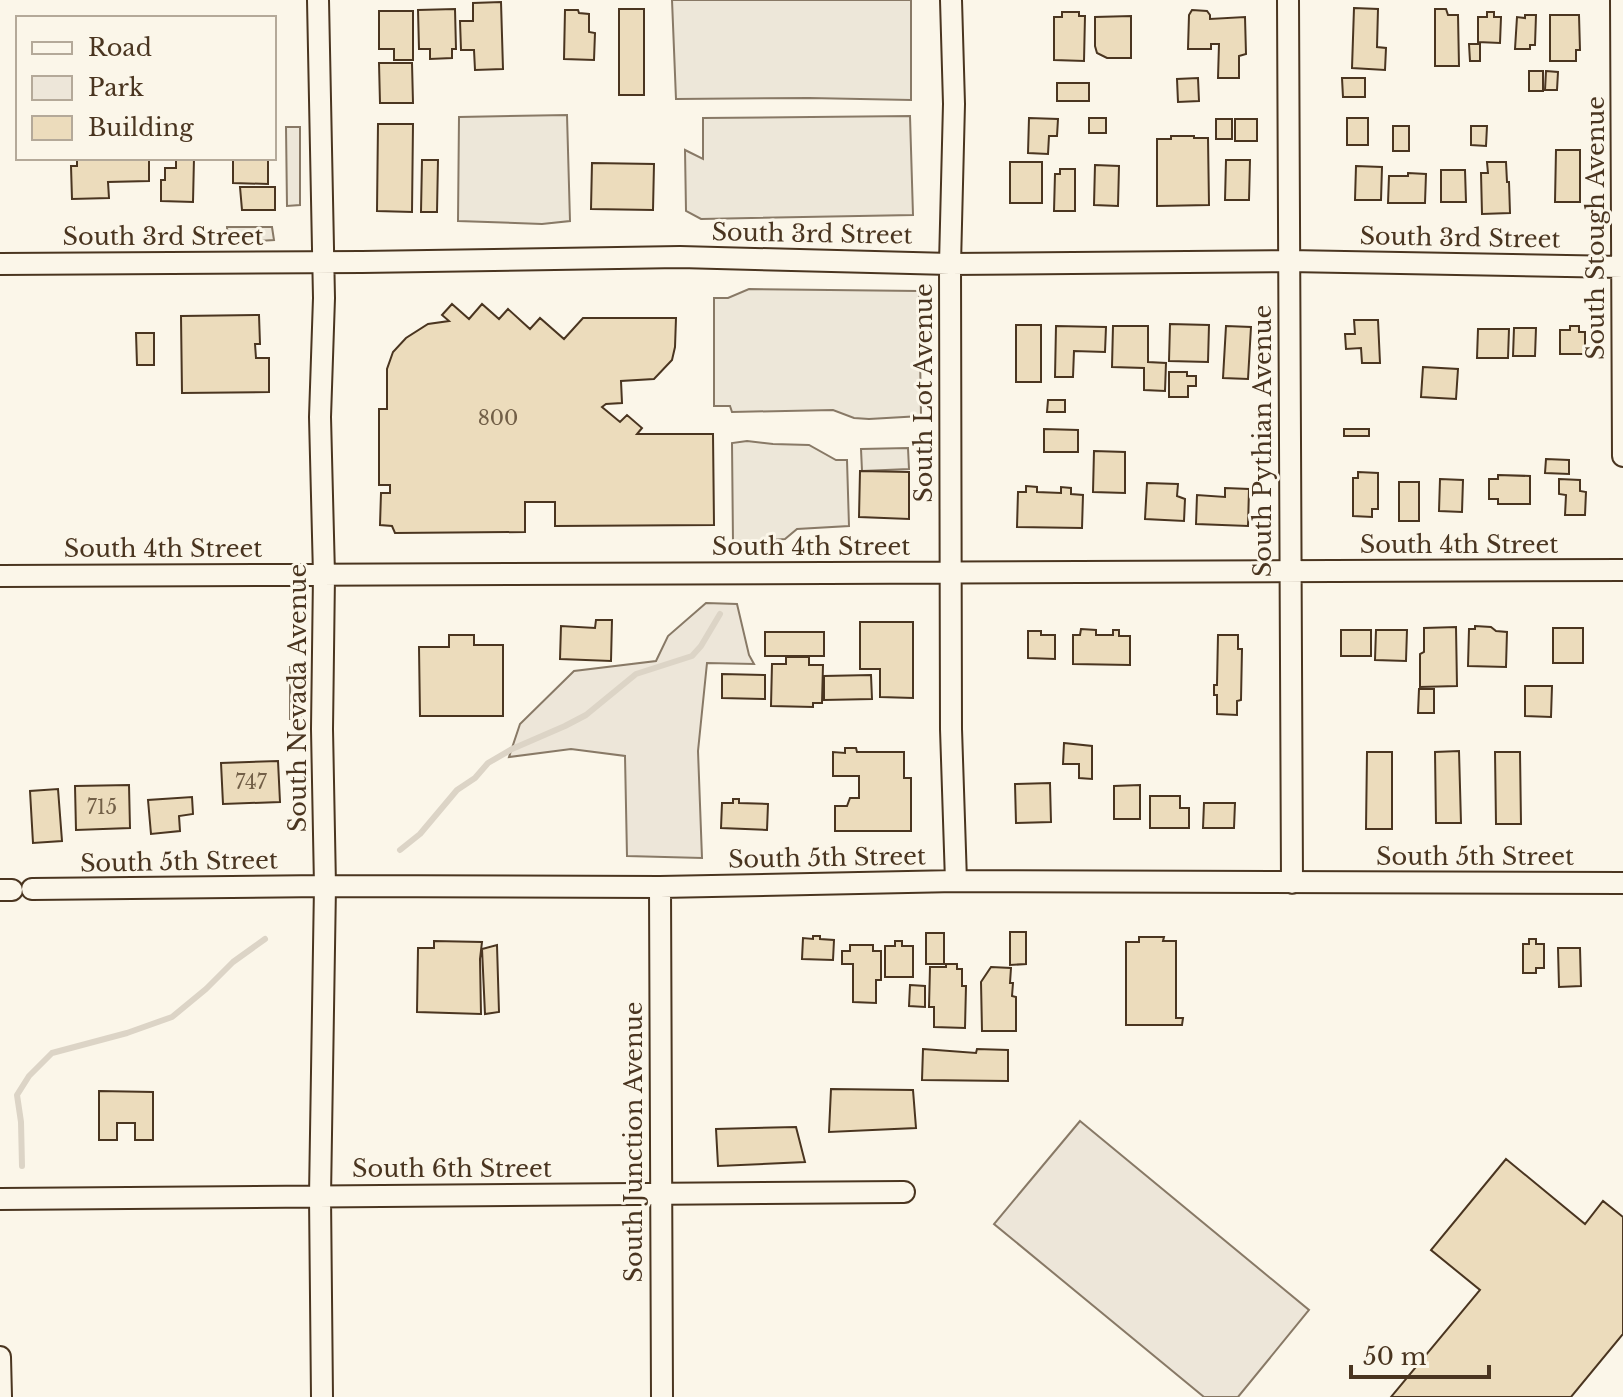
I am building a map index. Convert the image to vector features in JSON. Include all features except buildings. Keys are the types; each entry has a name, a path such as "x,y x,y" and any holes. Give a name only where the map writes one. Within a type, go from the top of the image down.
{"street":[{"name":"South Nevada Avenue","path":"318,0 323,262 320,417 325,886 320,1196 322,1397"},
{"name":"South Lot Avenue","path":"951,0 954,104 950,264 950,573 956,881"},
{"name":"South Pythian Avenue","path":"1288,0 1292,883"},
{"name":"South Stough Avenue","path":"1621,0 1623,456"},
{"name":"South 3rd Street","path":"0,264 701,257 950,264 1289,261 1622,267"},
{"name":"South 4th Street","path":"0,576 1623,570"},
{"name":"South 5th Street","path":"15,890 325,886 660,887 956,881 1623,883"},
{"name":"South Junction Avenue","path":"660,887 662,1397"},
{"name":"South 6th Street","path":"0,1199 904,1192"},
{"path":"0,1357 1,1397"}],"green space":[{"path":"706,603 737,604 754,664 707,663 698,751 702,858 627,856 625,756 571,749 509,757 520,724 574,671 656,661 668,636"},
{"path":"1080,1121 1309,1310 1238,1397 1204,1397 994,1224"}],"shaded area":[{"path":"672,0 911,0 911,100 676,99"},
{"path":"567,115 570,221 542,224 458,221 459,117"},
{"path":"910,116 913,215 701,219 686,211 685,150 703,159 703,118"},
{"path":"286,127 300,127 300,205 287,206"},
{"path":"227,227 272,227 274,240 228,243"},
{"path":"749,289 919,291 921,416 869,419 854,418 833,410 732,412 730,406 714,406 714,298 728,298"},
{"path":"732,443 809,445 836,460 847,460 849,526 797,529 785,539 733,543"},
{"path":"908,448 909,469 862,471 861,449"},
{"path":"290,667 302,668 302,719 290,719"}],"waterway":[{"path":"400,850 420,834 457,790 475,778 488,763 586,715 636,674 692,656 720,614"},
{"path":"22,1166 17,1095 29,1076 52,1053 172,1017 233,962 265,939"}]}
